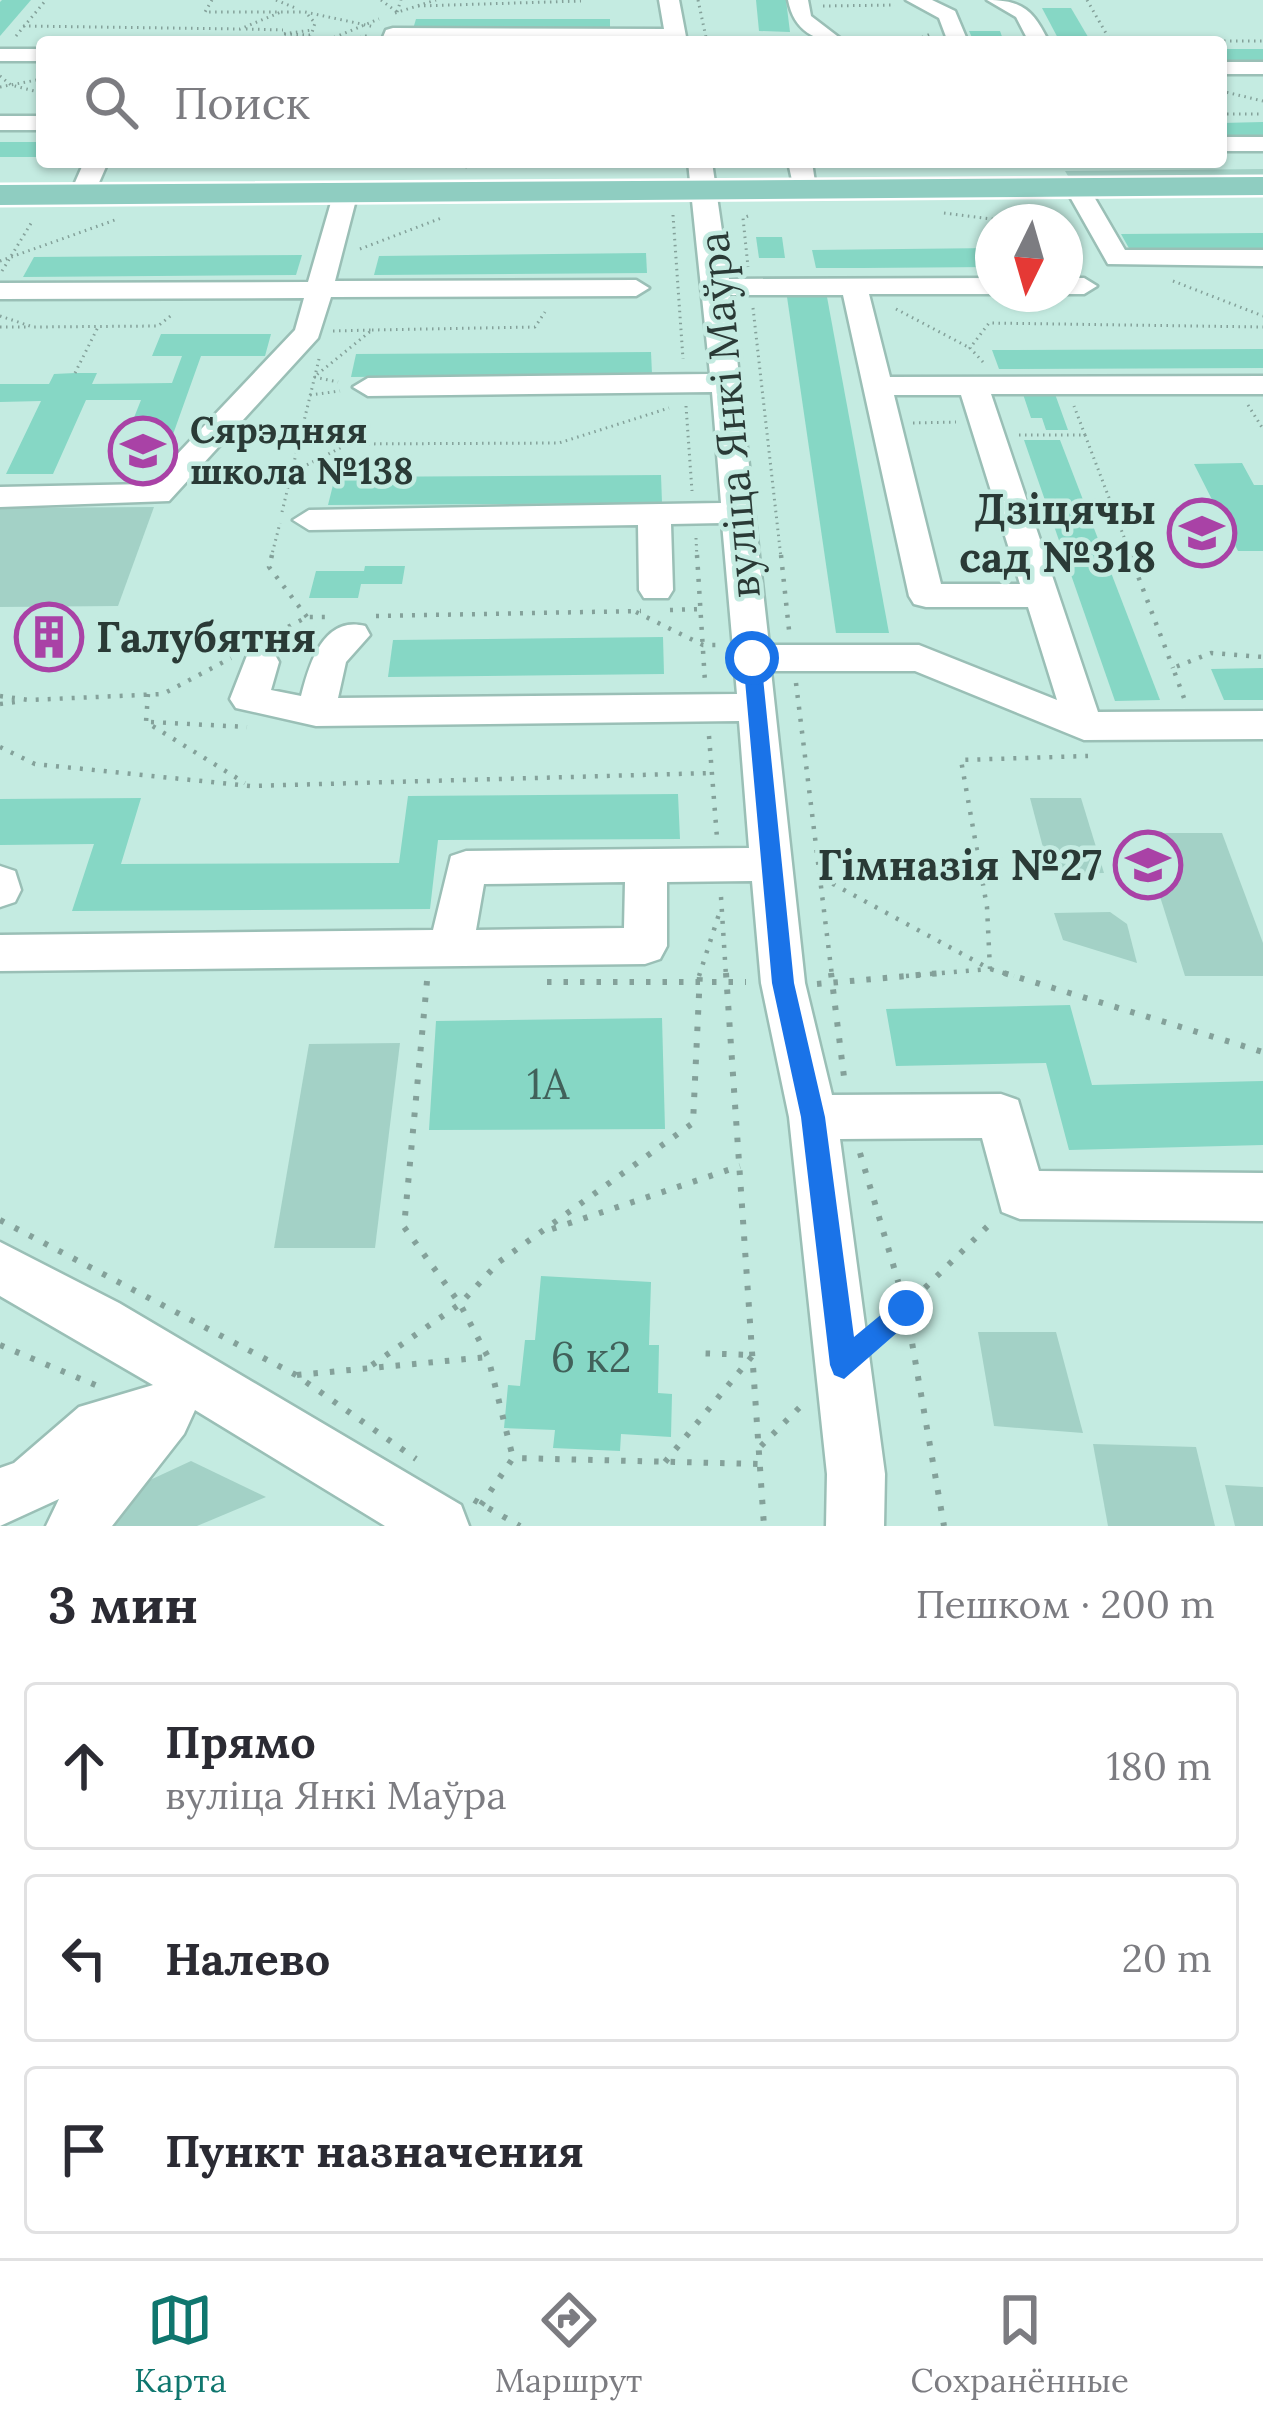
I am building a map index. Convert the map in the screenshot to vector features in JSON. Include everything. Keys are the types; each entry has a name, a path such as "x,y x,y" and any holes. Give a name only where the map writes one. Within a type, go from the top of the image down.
{"main road":[{"path":"0,195 346,192 802,175 1263,186"}],"street":[{"path":"669,0 675,36"},
{"path":"997,0 1024,13 1036,36"},
{"path":"916,2 948,15 956,36"},
{"path":"798,3 802,19 826,36"},
{"path":"392,36 441,36"},
{"path":"1227,68 1263,68"},
{"path":"0,123 36,123"},
{"path":"1227,144 1263,144"},
{"path":"82,194 93,168"},
{"name":"вуліца Янкі Маўра","path":"703,176 738,513 772,658 757,707 783,983 813,1117 860,1509"},
{"path":"1064,180 1117,259 1263,258"},
{"path":"0,497 158,494 317,332 346,192"},
{"path":"854,286 926,596 1041,595"},
{"path":"716,287 975,286"},
{"path":"0,291 636,288"},
{"path":"368,387 725,382"},
{"path":"876,386 1263,385"},
{"path":"989,386 978,429 1092,726"},
{"path":"645,600 654,513"},
{"path":"310,520 738,513"},
{"path":"316,712 328,658 352,635"},
{"path":"772,658 919,658 1092,726 1263,725"},
{"path":"261,662 250,699 316,712 757,707"},
{"path":"439,965 466,868 771,864"},
{"path":"0,953 439,965 645,946 646,866"},
{"path":"813,1117 1001,1116 1020,1195 1263,1197"},
{"path":"0,1268 100,1322 176,1396 461,1508"},
{"path":"0,1497 33,1484 99,1427 176,1396"},
{"path":"75,1526 176,1396"}],"path":[{"path":"7,47 46,0"},
{"path":"212,0 205,12 305,12 315,23 310,36"},
{"path":"276,0 305,12 387,30 364,36"},
{"path":"305,12 311,0"},
{"path":"381,0 397,12"},
{"path":"698,0 706,36"},
{"path":"1087,0 1107,36"},
{"path":"418,5 581,1"},
{"path":"798,3 916,2"},
{"path":"240,28 281,12"},
{"path":"23,26 311,33"},
{"path":"1227,41 1263,41"},
{"path":"0,76 10,85 36,92"},
{"path":"0,87 36,81"},
{"path":"1227,92 1263,101"},
{"path":"1227,114 1263,114"},
{"path":"926,211 975,217"},
{"path":"755,212 743,218 772,658"},
{"path":"327,290 341,256 455,213"},
{"path":"0,261 132,214"},
{"path":"0,275 36,215"},
{"path":"0,249 10,256"},
{"path":"1117,259 1263,316"},
{"path":"665,287 678,286"},
{"path":"854,286 970,348 989,386"},
{"path":"307,617 269,567 314,377 317,332 535,327 562,288"},
{"path":"970,348 988,323 1263,327"},
{"path":"0,327 33,327"},
{"path":"75,373 98,327"},
{"path":"314,377 372,329"},
{"path":"314,377 368,387"},
{"path":"1066,385 1194,725"},
{"path":"310,395 368,387"},
{"path":"292,472 348,444 559,443 686,402"},
{"path":"885,423 1085,434"},
{"path":"645,600 703,645"},
{"path":"1173,668 1211,653 1263,657"},
{"path":"146,722 148,694"},
{"path":"0,704 29,700"},
{"path":"146,722 265,728"},
{"path":"146,722 250,786"},
{"path":"990,969 987,908 962,760 1108,756 1092,726"},
{"path":"0,747 35,764 250,786 712,772"},
{"path":"822,878 990,969 1263,1052"},
{"path":"372,1365 460,1304 479,1278 694,1124 697,982 722,905"},
{"path":"439,965 404,1228 460,1304 488,1358 513,1458"},
{"path":"697,982 832,984 990,969"},
{"path":"545,1232 740,1166"},
{"path":"759,1448 1020,1195"},
{"path":"0,1220 296,1375 425,1466"},
{"path":"664,1462 753,1355 694,1354"},
{"path":"296,1375 488,1358"},
{"path":"520,1526 461,1508 513,1458 760,1464"}],"green space":[{"path":"1263,169 1263,179 1071,181 1065,171"},
{"path":"154,507 118,606 0,607 0,508"},
{"path":"1030,798 1081,798 1104,873 1050,874"},
{"path":"1140,833 1222,833 1263,943 1263,976 1185,976"},
{"path":"1110,912 1127,924 1137,963 1063,940 1054,913"},
{"path":"400,1043 375,1248 274,1248 309,1044"},
{"path":"978,1332 1056,1332 1083,1433 994,1426"},
{"path":"1093,1444 1196,1447 1215,1526 1108,1526"},
{"path":"191,1461 266,1497 197,1526 110,1526 150,1480"},
{"path":"1225,1485 1263,1487 1263,1526 1235,1526"}],"building":[{"path":"31,0 0,36 0,2"},
{"path":"756,0 786,0 790,32 759,31"},
{"path":"1042,8 1071,8 1087,36 1057,36"},
{"path":"416,19 610,19 610,29 413,29"},
{"path":"969,31 1000,31 1002,36 971,36"},
{"path":"1227,49 1263,49 1263,61 1227,61"},
{"path":"1263,122 1263,135 1227,135 1227,123"},
{"path":"0,142 36,142 36,157 0,157"},
{"path":"1263,233 1263,249 1157,250 1130,250 1121,234"},
{"path":"756,237 782,237 785,258 759,258"},
{"path":"975,248 975,267 816,268 812,250"},
{"path":"646,253 647,273 374,275 379,256"},
{"path":"302,255 296,275 23,277 34,257"},
{"path":"787,297 827,297 889,633 836,633"},
{"path":"161,334 271,334 265,356 201,356 161,468 114,468 141,400 86,400 53,474 6,474 41,401 0,402 0,384 49,384 54,374 75,373 97,373 92,384 172,383 182,356 152,356"},
{"path":"1263,349 1263,368 999,369 992,350"},
{"path":"651,352 652,374 351,377 356,354"},
{"path":"1023,394 1055,394 1068,430 1046,430 1042,418 1031,418"},
{"path":"1024,440 1060,440 1160,700 1115,701"},
{"path":"1242,463 1254,485 1263,485 1263,551 1238,551 1194,464"},
{"path":"661,475 662,503 328,505 335,477"},
{"path":"365,566 405,566 402,584 361,584 358,598 309,598 316,571 364,571"},
{"path":"663,637 664,674 388,677 393,640"},
{"path":"1263,668 1263,700 1224,700 1211,669"},
{"path":"678,794 680,839 438,840 430,909 72,911 94,844 0,845 0,799 141,798 121,864 399,863 408,796"},
{"path":"1070,1005 1092,1085 1263,1081 1263,1145 1069,1150 1046,1063 896,1066 886,1009"},
{"path":"662,1018 665,1129 429,1130 436,1021"},
{"path":"541,1276 651,1282 649,1345 659,1345 658,1393 672,1394 671,1437 621,1434 620,1451 553,1448 555,1430 504,1428 508,1385 520,1386 525,1340 535,1340"}],"place":[{"name":"Сярэдняя школа №138","path":"143,451"},
{"name":"Дзіцячы сад №318","path":"1202,533"},
{"name":"Галубятня","path":"49,637"},
{"name":"Гімназія №27","path":"1148,865"}],"route":[{"path":"752,658 783,983 813,1117 844,1365 906,1308"}]}
